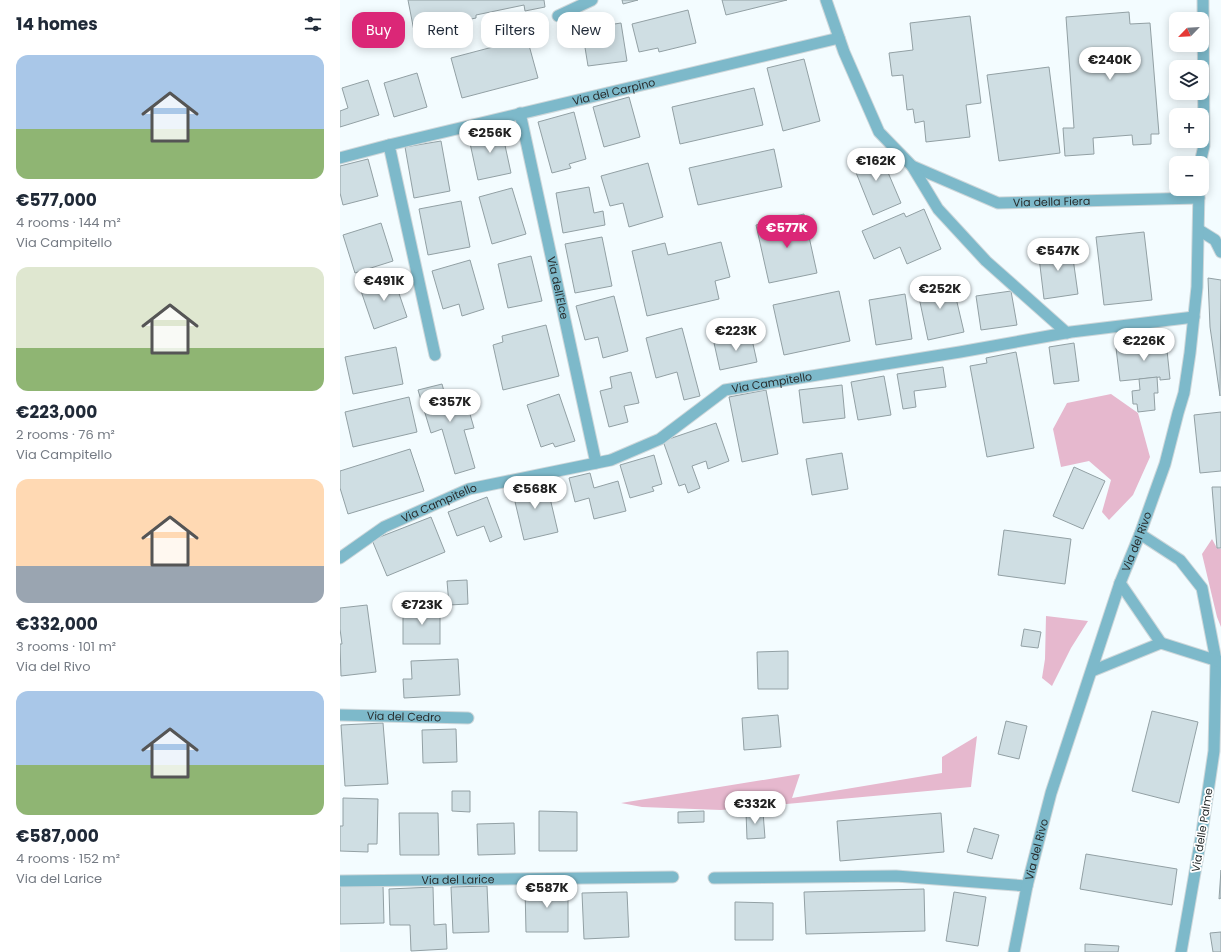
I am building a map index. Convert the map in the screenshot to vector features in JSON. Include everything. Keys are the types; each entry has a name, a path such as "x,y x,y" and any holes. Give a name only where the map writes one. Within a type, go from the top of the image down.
{"street":[{"path":"566,12 592,0"},
{"name":"Via della Fiera","path":"826,0 844,52 879,132 912,166 938,209 986,261 1067,333"},
{"path":"1202,0 1204,146 1202,156"},
{"name":"Via del Carpino","path":"340,158 520,113 839,38"},
{"name":"Via dell'Elce","path":"520,113 596,463"},
{"path":"389,145 435,355"},
{"name":"Via della Fiera","path":"912,166 998,203 1169,195"},
{"name":"Via del Rivo","path":"1014,952 1027,886 1050,793 1092,671 1120,583 1140,534 1165,464 1184,393 1197,287 1199,196"},
{"path":"1199,230 1215,240 1221,252"},
{"name":"Via Campitello","path":"340,558 384,527 469,489 611,460 660,439 725,390 1067,333 1194,317"},
{"name":"Via delle Palme","path":"1140,534 1180,560 1202,588 1218,661 1214,751 1202,832 1181,952"},
{"path":"1120,583 1161,643 1218,661"},
{"path":"1092,671 1161,643"},
{"name":"Via del Cedro","path":"340,715 468,718"},
{"name":"Via del Rivo","path":"714,878 896,876 1027,886"},
{"name":"Via del Larice","path":"340,881 673,878"}],"shaded area":[{"path":"1111,394 1138,413 1150,457 1133,495 1109,520 1102,512 1111,480 1089,461 1061,467 1053,429 1067,403"},
{"path":"1212,539 1217,548 1221,549 1221,627 1217,617 1202,554"},
{"path":"1046,616 1088,621 1071,648 1052,686 1042,678 1045,659"},
{"path":"977,736 971,787 721,810 642,807 621,803 800,774 792,798 942,773 942,757"}],"building":[{"path":"408,0 544,0 545,7 525,11 524,5 490,12 481,12 481,14 476,15 476,18 473,19 473,12 413,12 413,26"},
{"path":"622,0 638,0 623,4"},
{"path":"722,0 787,0 726,15"},
{"path":"688,10 696,43 659,52 658,48 639,52 632,24"},
{"path":"1129,12 1130,24 1150,23 1159,134 1151,134 1151,144 1133,145 1132,135 1093,138 1094,154 1065,156 1063,128 1074,128 1066,17"},
{"path":"970,16 981,103 966,105 970,137 926,142 924,121 915,123 913,109 907,110 903,75 892,76 889,53 913,50 910,23"},
{"path":"621,23 627,61 588,66 585,48 615,48 615,24"},
{"path":"489,48 530,48 538,78 462,98 451,58"},
{"path":"804,59 820,121 783,131 767,68"},
{"path":"1049,67 1060,153 999,161 987,75"},
{"path":"417,73 427,107 394,117 384,83"},
{"path":"368,80 379,115 340,127 340,111 348,108 342,88"},
{"path":"754,88 763,125 680,144 672,107"},
{"path":"629,97 640,137 604,147 593,107"},
{"path":"574,112 586,159 569,164 571,168 552,173 538,122"},
{"path":"501,127 511,173 478,180 468,134"},
{"path":"441,141 450,191 414,198 405,147"},
{"path":"774,149 782,187 698,205 689,168"},
{"path":"878,149 901,203 873,215 851,160"},
{"path":"368,159 378,196 343,205 340,193 340,166"},
{"path":"648,163 663,217 629,227 623,203 610,206 601,176"},
{"path":"589,187 594,213 603,211 605,225 563,233 556,193"},
{"path":"512,188 526,234 492,244 479,197"},
{"path":"461,201 470,247 428,255 419,209"},
{"path":"924,209 941,249 907,264 900,247 874,259 862,231 904,213 906,217"},
{"path":"804,214 817,273 769,283 756,225"},
{"path":"381,223 393,261 355,273 343,235"},
{"path":"1144,232 1152,300 1104,305 1096,237"},
{"path":"602,237 612,286 575,293 565,244"},
{"path":"721,242 730,277 715,281 719,299 647,316 632,251 665,243 668,255"},
{"path":"1071,244 1078,294 1044,299 1038,249"},
{"path":"531,256 542,301 508,308 498,264"},
{"path":"470,260 484,309 462,316 459,304 443,309 432,271"},
{"path":"393,276 407,317 374,329 360,288"},
{"path":"1208,278 1221,280 1220,396 1210,327"},
{"path":"952,281 964,332 928,340 917,288"},
{"path":"839,291 850,341 784,355 773,305"},
{"path":"1011,291 1017,325 981,330 976,296"},
{"path":"905,294 912,339 876,345 869,300"},
{"path":"614,296 628,351 603,358 598,337 585,340 576,306"},
{"path":"546,325 559,376 503,390 493,345 503,342 502,336"},
{"path":"682,328 700,396 684,400 677,372 656,378 646,338"},
{"path":"751,335 757,362 720,370 714,343"},
{"path":"1166,341 1170,379 1160,380 1160,377 1120,381 1116,348"},
{"path":"1074,343 1079,381 1054,384 1049,347"},
{"path":"396,347 403,384 353,394 345,357"},
{"path":"1016,352 1034,448 987,457 970,366 987,363 986,358"},
{"path":"943,367 946,387 914,391 916,407 903,409 897,374"},
{"path":"631,372 639,403 624,406 628,422 609,427 600,391 612,388 610,377"},
{"path":"884,376 891,415 858,420 851,382"},
{"path":"1157,377 1158,393 1154,393 1155,410 1138,412 1137,404 1133,404 1132,391 1140,390 1139,379"},
{"path":"442,384 445,395 463,390 474,428 464,430 475,468 455,474 442,429 431,433 418,390"},
{"path":"842,385 845,418 803,423 799,390"},
{"path":"766,390 778,454 742,462 729,397"},
{"path":"559,394 575,441 555,447 553,443 541,447 527,405"},
{"path":"409,397 417,432 353,447 345,412"},
{"path":"1221,412 1221,471 1200,473 1194,415"},
{"path":"716,423 729,461 708,469 706,461 692,466 700,488 688,493 685,484 679,486 663,441"},
{"path":"410,449 424,491 348,514 340,488 340,471"},
{"path":"842,453 848,489 812,495 806,459"},
{"path":"654,455 662,484 652,487 654,491 630,498 620,465"},
{"path":"1074,467 1105,481 1083,529 1053,516"},
{"path":"590,473 594,488 618,481 626,511 594,519 589,498 575,502 569,478"},
{"path":"546,481 558,532 524,540 512,489"},
{"path":"1212,487 1221,487 1221,548 1217,548"},
{"path":"487,497 502,537 490,542 484,526 457,536 448,512"},
{"path":"431,517 445,552 387,576 372,540"},
{"path":"1004,530 1071,539 1065,584 998,575"},
{"path":"467,580 468,604 449,605 447,581"},
{"path":"367,605 376,672 341,676 340,644 342,644 340,608"},
{"path":"403,608 440,608 440,644 403,644"},
{"path":"1024,629 1041,632 1038,648 1021,646"},
{"path":"788,651 788,689 758,689 757,652"},
{"path":"458,659 460,695 404,698 403,679 412,679 411,661"},
{"path":"1152,711 1198,722 1179,803 1132,791"},
{"path":"778,715 781,747 744,750 742,718"},
{"path":"1006,721 1027,726 1019,759 998,754"},
{"path":"383,723 388,784 345,786 341,725"},
{"path":"456,729 457,762 423,763 422,730"},
{"path":"452,791 470,791 470,812 452,811"},
{"path":"343,798 378,799 377,844 368,844 368,852 340,851 340,826 343,826"},
{"path":"539,811 577,812 577,851 539,851"},
{"path":"704,811 704,822 678,823 678,812"},
{"path":"746,812 763,812 765,838 747,839"},
{"path":"399,813 438,813 439,855 400,855"},
{"path":"941,813 944,852 840,861 837,821"},
{"path":"514,823 515,854 478,855 477,824"},
{"path":"974,828 999,835 992,859 967,852"},
{"path":"1086,854 1177,869 1172,905 1080,889"},
{"path":"1221,870 1221,898 1219,899"},
{"path":"383,885 384,923 340,924 340,886"},
{"path":"487,886 489,932 453,933 451,887"},
{"path":"433,887 434,925 446,924 447,949 411,951 410,925 390,925 389,889"},
{"path":"525,887 568,887 568,932 526,932"},
{"path":"924,889 925,931 806,934 804,892"},
{"path":"627,892 629,937 584,939 582,893"},
{"path":"954,892 986,897 978,946 946,941"},
{"path":"735,902 773,903 773,940 735,940"},
{"path":"1221,932 1221,952 1213,952 1210,933"},
{"path":"1085,944 1119,946 1118,952 1085,952"}]}
